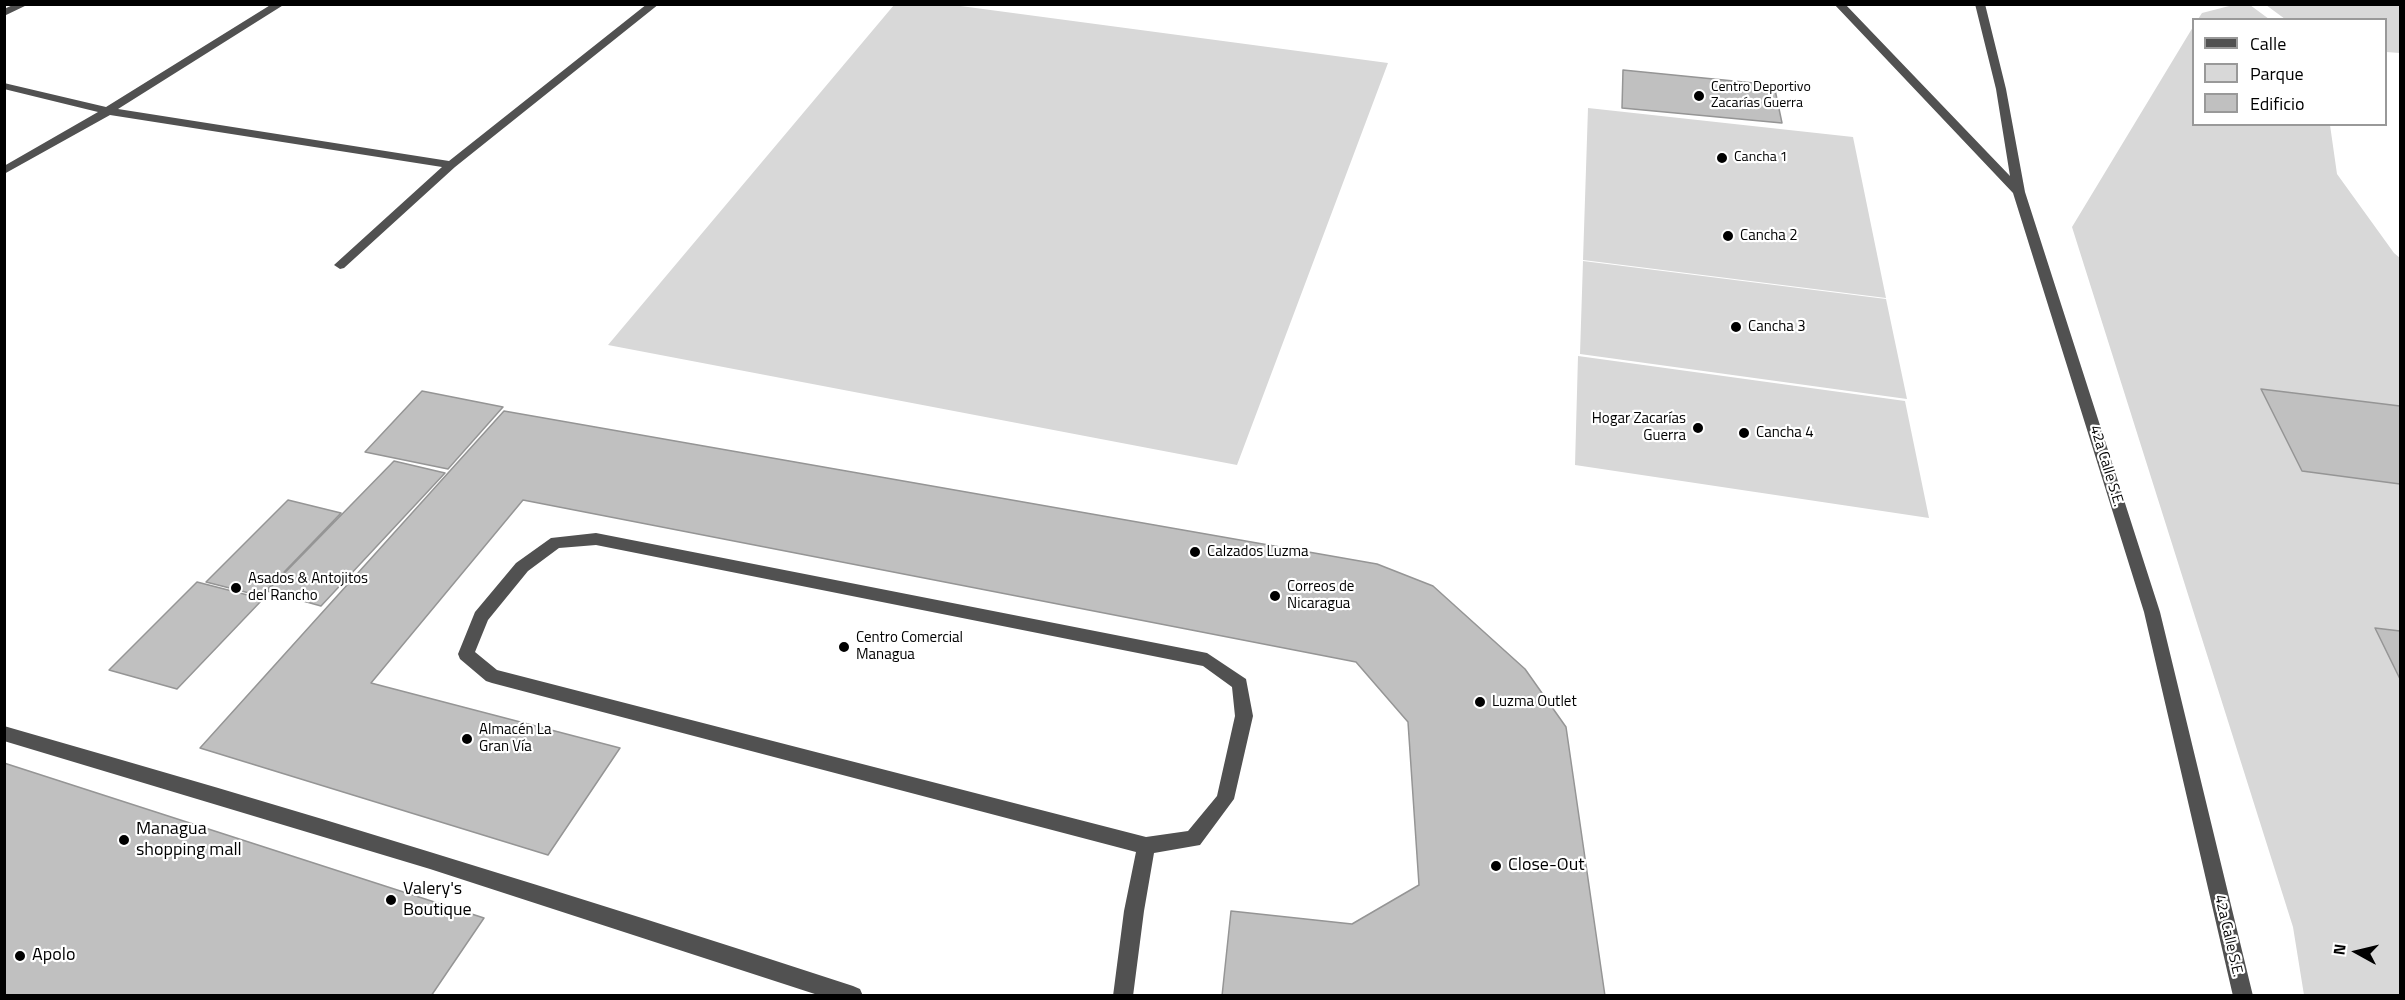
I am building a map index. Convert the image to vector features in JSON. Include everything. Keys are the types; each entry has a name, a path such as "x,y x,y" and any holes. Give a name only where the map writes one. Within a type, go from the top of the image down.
{"street":[{"path":"4,13 24,4"},
{"path":"4,171 108,111 280,4"},
{"path":"340,265 451,165 654,4"},
{"name":"42a Calle S.E.","path":"1839,4 2019,192 2152,612 2243,996"},
{"path":"1980,4 2001,89 2019,192"},
{"path":"4,86 108,111 451,165"},
{"path":"596,539 1207,660 1240,684 1244,716 1225,799 1193,839 1146,846 492,676 466,654 481,617 522,567 556,542 596,539"},
{"path":"4,733 135,770 592,910 853,996"},
{"path":"1123,996 1134,911 1146,846"}],"green space":[{"path":"2237,4 2250,5 2268,18 2199,18 2202,13"},
{"path":"894,5 953,5 1388,63 1237,465 608,345"},
{"path":"2266,5 2400,5 2400,53 2387,52 2387,18 2284,18"},
{"path":"2192,29 2192,126 2330,126 2337,174 2394,253 2400,258 2400,995 2304,995 2293,927 2072,227"},
{"path":"1588,108 1853,137 1886,298 1583,260"},
{"name":"Cancha 3","path":"1583,261 1886,299 1907,399 1580,354"},
{"name":"Cancha 4","path":"1578,356 1905,401 1929,518 1575,465"}],"building":[{"name":"Centro Deportivo Zacarías Guerra","path":"1623,70 1774,85 1782,123 1622,108"},
{"path":"2261,389 2400,406 2400,484 2302,471"},
{"path":"422,391 503,407 448,469 365,452"},
{"path":"504,411 1377,564 1433,586 1525,669 1566,727 1605,996 1222,996 1231,911 1352,924 1419,885 1408,722 1356,662 523,500 371,683 620,748 548,855 200,748"},
{"path":"394,461 445,473 321,606 267,591"},
{"path":"288,500 341,513 261,596 206,582"},
{"path":"197,582 263,599 177,689 109,670"},
{"path":"2375,628 2400,631 2400,679"},
{"name":"Managua shopping mall","path":"4,763 484,918 431,996 4,996"}],"place":[{"name":"Centro Deportivo Zacarías Guerra","path":"1699,96"},
{"name":"Cancha 1","path":"1722,158"},
{"name":"Cancha 2","path":"1728,236"},
{"name":"Cancha 3","path":"1736,327"},
{"name":"Hogar Zacarías Guerra","path":"1698,428"},
{"name":"Cancha 4","path":"1744,433"},
{"name":"Calzados Luzma","path":"1195,552"},
{"name":"Asados & Antojitos del Rancho","path":"236,588"},
{"name":"Correos de Nicaragua","path":"1275,596"},
{"name":"Centro Comercial Managua","path":"844,647"},
{"name":"Luzma Outlet","path":"1480,702"},
{"name":"Almacén La Gran Vía","path":"467,739"},
{"name":"Managua shopping mall","path":"124,840"},
{"name":"Close-Out","path":"1496,866"},
{"name":"Valery's Boutique","path":"391,900"},
{"name":"Apolo","path":"20,956"}]}
